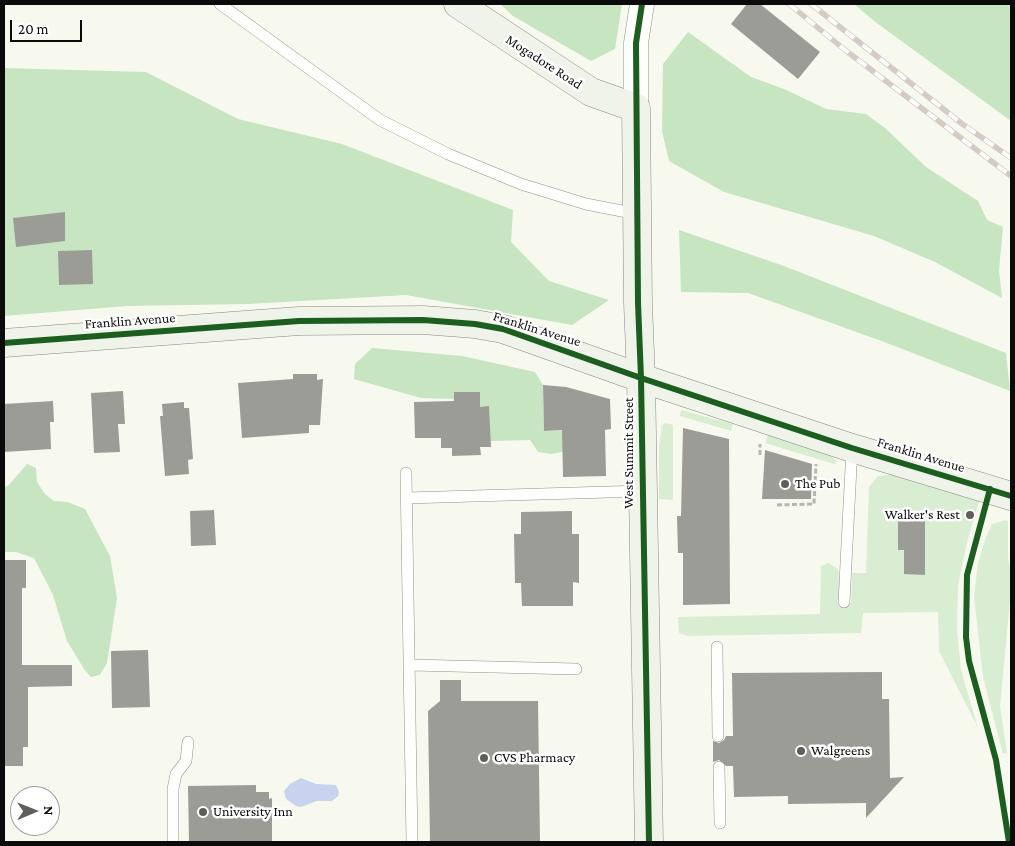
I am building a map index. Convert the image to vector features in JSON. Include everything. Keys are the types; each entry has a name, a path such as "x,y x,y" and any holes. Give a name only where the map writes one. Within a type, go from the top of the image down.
{"street":[{"name":"Mogadore Road","path":"458,4 591,92 636,108"},
{"name":"West Summit Street","path":"642,4 636,43 636,108 649,842"},
{"name":"Franklin Avenue","path":"4,343 299,321 423,320 475,324 504,329 642,378 852,448 1011,496"}],"lane":[{"path":"220,4 380,120 448,154 521,184 586,204 637,214"},
{"path":"844,602 852,448"},
{"path":"406,473 412,842"},
{"path":"407,498 642,491"},
{"path":"717,647 718,736"},
{"path":"410,665 576,669"},
{"path":"173,842 173,789 176,774 186,760 188,742"},
{"path":"719,766 720,823"}],"path":[{"path":"760,444 760,455"},
{"path":"777,505 814,504 816,461"}],"green space":[{"path":"500,4 622,4 615,49 591,61 513,16"},
{"path":"854,4 1011,4 1011,121 874,21"},
{"path":"688,32 751,77 784,89 826,109 866,114 885,128 926,167 978,201 987,220 1003,227 999,270 1002,298 935,262 874,236 724,192 669,161 662,131 663,64"},
{"path":"4,68 146,72 238,119 342,144 513,210 511,242 549,281 609,300 572,325 406,295 248,304 127,306 4,316"},
{"path":"679,230 784,266 1006,353 1010,391 887,343 748,293 681,292"},
{"path":"372,348 462,356 535,372 543,385 544,431 574,430 571,450 552,454 538,452 530,440 490,441 489,407 480,407 479,392 454,392 454,399 421,398 354,379 355,364"},
{"path":"681,410 733,424 731,431 680,416"},
{"path":"666,423 673,425 673,500 659,499 659,447 662,425"},
{"path":"768,435 830,455 837,462 834,464 765,443"},
{"path":"27,464 36,468 37,482 45,494 54,501 68,502 85,509 110,556 117,598 107,663 100,675 91,677 67,641 53,595 34,558 16,552 4,552 4,487 8,486"},
{"path":"897,475 980,499 967,542 958,586 957,630 961,670 978,728 939,651 938,612 863,613 861,633 688,636 679,633 678,617 820,614 821,566 829,563 838,569 841,604 851,603 852,573 866,573 869,487 878,476"},
{"path":"1005,520 1008,521 1008,558 1011,573 1011,590 1000,706 1007,753 1003,754 983,677 974,597 978,563 986,537 992,524"}],"water":[{"path":"301,778 316,784 336,785 339,792 338,796 332,801 317,801 301,807 296,806 286,799 284,791 290,784"}],"building":[{"path":"747,4 760,4 820,52 798,79 731,24"},
{"path":"65,212 65,241 16,247 13,218"},
{"path":"92,250 93,284 59,285 58,251"},
{"path":"293,374 317,374 317,380 323,379 320,425 309,425 309,433 242,438 238,383 293,379"},
{"path":"543,385 566,387 610,399 611,429 605,430 606,476 563,477 562,430 544,431"},
{"path":"123,391 125,424 118,424 120,452 94,453 91,393"},
{"path":"454,392 480,392 480,407 489,406 491,447 480,447 481,455 452,456 452,448 441,448 441,438 415,438 414,402 454,401"},
{"path":"53,401 54,422 50,422 51,449 4,452 4,404"},
{"path":"184,402 184,408 189,408 193,459 188,460 189,474 165,476 160,416 163,416 162,404"},
{"path":"683,428 729,439 730,604 683,605 683,553 678,553 677,516 681,516"},
{"path":"765,450 812,464 811,499 762,499"},
{"path":"214,510 216,545 191,546 190,511"},
{"path":"572,511 572,534 579,534 579,583 573,582 573,606 522,606 521,583 515,583 514,534 521,534 521,512"},
{"path":"898,516 925,517 925,575 904,574 904,550 898,550"},
{"path":"4,560 26,560 26,588 22,588 22,665 72,665 72,686 28,687 28,747 23,747 23,766 4,766"},
{"path":"148,650 150,707 112,708 111,651"},
{"name":"Walgreens","path":"882,672 882,699 889,699 890,778 904,777 866,818 866,803 788,804 788,796 734,797 733,766 726,766 719,760 713,762 713,741 719,743 726,736 733,736 732,673"},
{"name":"CVS Pharmacy","path":"440,680 461,680 461,701 538,701 540,842 430,842 428,711 440,701"},
{"path":"256,785 256,792 269,792 269,799 272,798 272,842 189,842 188,786"}],"railway":[{"path":"789,4 845,50 1011,176"},
{"path":"811,4 961,123 1011,158"}],"cycle path":[{"path":"642,4 636,43 638,303 649,842"},
{"path":"4,343 299,321 423,320 475,324 503,329 641,378 852,448 1011,496"},
{"path":"990,489 967,575 966,637 969,661 996,760 1009,842"}],"place":[{"name":"The Pub","path":"785,484"},
{"name":"Walker's Rest","path":"970,515"},
{"name":"Walgreens","path":"801,751"},
{"name":"CVS Pharmacy","path":"484,758"},
{"name":"University Inn","path":"203,812"}]}
